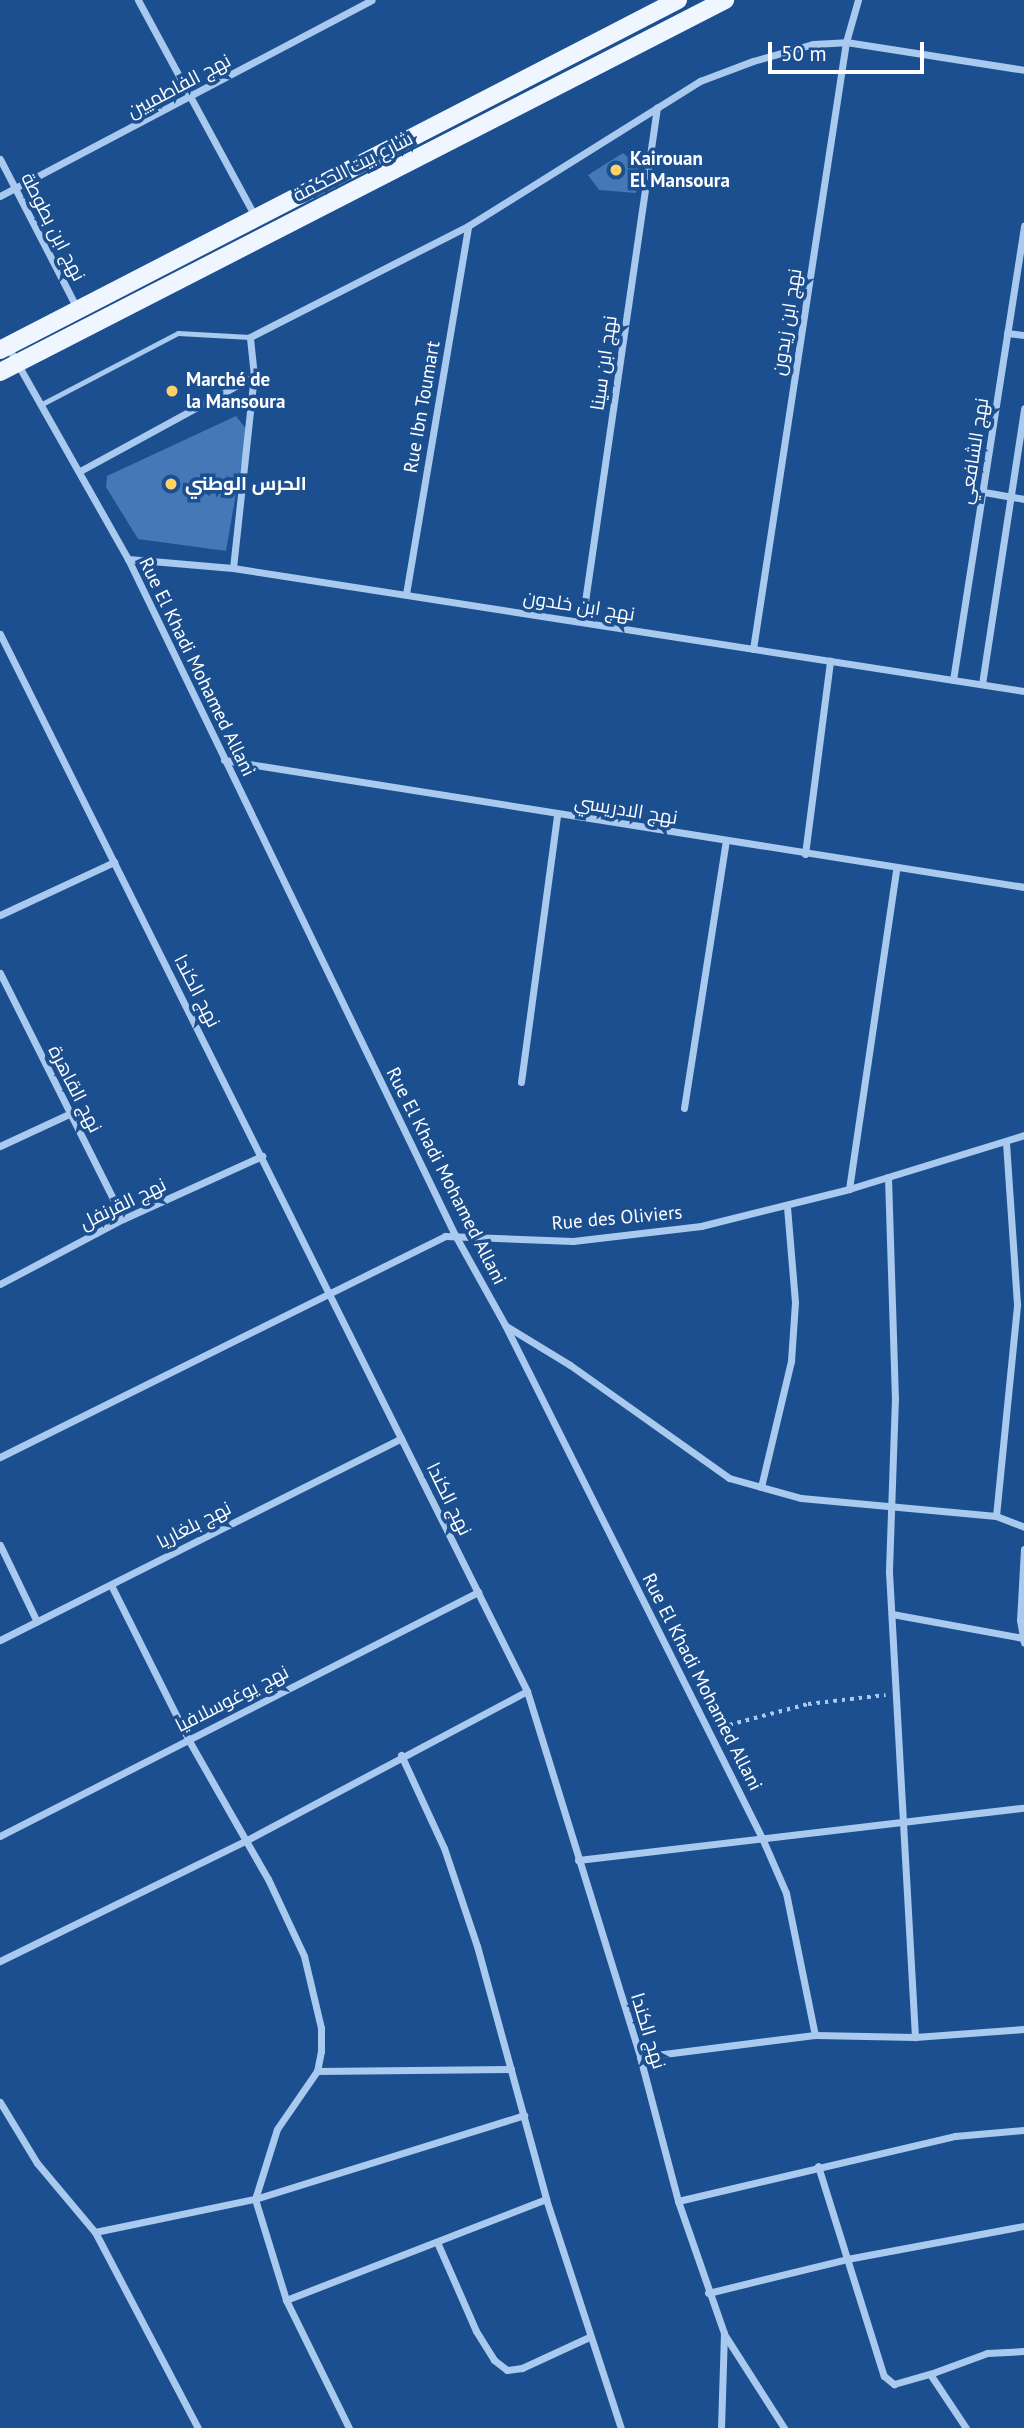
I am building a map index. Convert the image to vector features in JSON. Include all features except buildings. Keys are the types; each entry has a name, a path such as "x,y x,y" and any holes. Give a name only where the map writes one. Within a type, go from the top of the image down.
{"main road":[{"name":"شارع بيت الحكمة","path":"4,348 678,0"},
{"name":"شارع بيت الحكمة","path":"0,372 725,0"}],"street":[{"path":"138,0 256,218"},
{"name":"نهج الفاطميين","path":"0,196 192,98 371,0"},
{"name":"نهج ابن زيدون","path":"753,649 846,42 858,0"},
{"path":"233,568 254,376 250,337 468,226 700,81 753,61 813,44 846,42 1024,71"},
{"name":"نهج ابن سينا","path":"582,622 657,107"},
{"name":"نهج ابن بطوطة","path":"0,159 78,309"},
{"name":"Rue Ibn Toumart","path":"406,594 468,226"},
{"name":"نهج الشافعي","path":"953,680 1024,226"},
{"path":"1007,333 1024,335"},
{"name":"Rue El Khadi Mohamed Allani","path":"4,348 17,363 128,559 455,1235 505,1325 762,1838 786,1893 815,2035"},
{"path":"80,471 254,376"},
{"path":"982,684 1024,408"},
{"path":"984,492 1024,499"},
{"name":"نهج ابن خلدون","path":"128,559 233,568 1024,691"},
{"name":"نهج الكندا","path":"0,634 527,1691 640,2057 678,2201 724,2333 721,2428"},
{"path":"805,855 830,661"},
{"name":"نهج الادريسي","path":"224,760 557,816 1024,887"},
{"path":"521,1082 557,816"},
{"path":"684,1108 726,841"},
{"path":"0,915 114,862"},
{"path":"849,1189 896,869"},
{"name":"نهج القاهرة","path":"0,974 123,1219"},
{"path":"0,1146 69,1114"},
{"name":"Rue des Oliviers","path":"0,1457 416,1249 455,1235 573,1241 701,1226 849,1189 1024,1135"},
{"path":"996,1516 1017,1304 1006,1141"},
{"name":"نهج القرنفل","path":"0,1284 123,1219 262,1156"},
{"path":"888,1177 895,1398 889,1509 894,1694 915,2037"},
{"path":"761,1487 791,1361 794,1301 787,1206"},
{"path":"505,1325 570,1365 701,1461 729,1478 801,1499 889,1509 996,1516 1024,1527"},
{"name":"نهج بلغاريا","path":"0,1640 401,1438"},
{"path":"0,1545 37,1622"},
{"path":"892,1614 1023,1641 1024,1549"},
{"path":"111,1585 188,1739 245,1841 304,1956 321,2028 317,2071 277,2129 255,2199 286,2300 349,2428"},
{"name":"نهج يوغوسلافيا","path":"0,1836 478,1592"},
{"path":"0,1961 245,1841 401,1755 527,1691"},
{"path":"401,1755 443,1848 477,1946 546,2199 621,2428"},
{"path":"578,1860 1024,1808"},
{"path":"640,2057 815,2035 915,2037 1024,2029"},
{"path":"317,2071 511,2069"},
{"path":"0,2102 37,2163 95,2232 198,2428"},
{"path":"95,2232 255,2199 524,2115"},
{"path":"678,2201 955,2136 1024,2130"},
{"path":"818,2166 884,2376 894,2384 987,2353 1024,2351"},
{"path":"286,2300 546,2199"},
{"path":"708,2293 847,2259 1024,2225"},
{"path":"437,2242 477,2331 494,2361 507,2370 522,2368 589,2337"},
{"path":"724,2333 783,2428"},
{"path":"930,2374 967,2428"}],"lane":[{"path":"41,404 178,333 250,337"}],"path":[{"path":"709,1730 807,1704 894,1694"}],"place":[{"name":"Kairouan El Mansoura","path":"616,170"},
{"name":"Marché de la Mansoura","path":"172,391"},
{"name":"الحرس الوطني","path":"171,484"}]}
